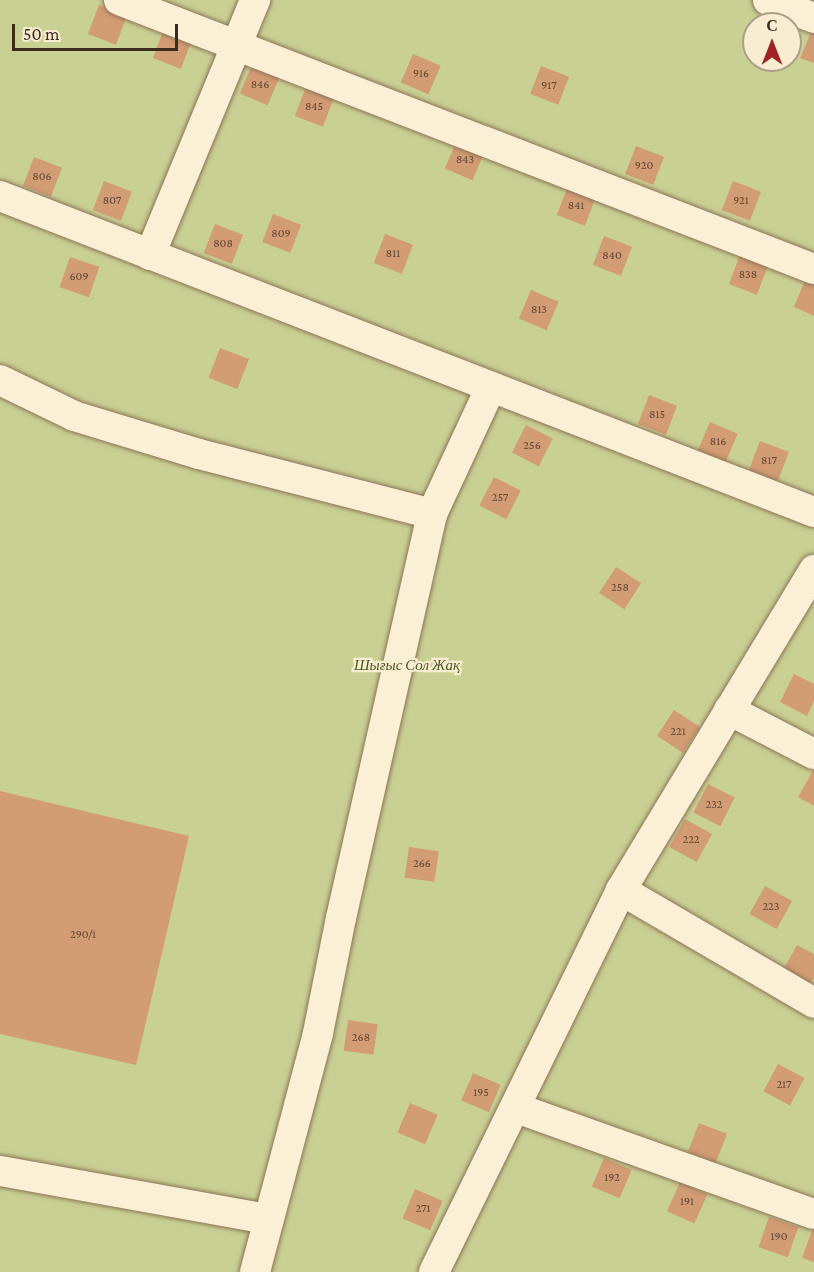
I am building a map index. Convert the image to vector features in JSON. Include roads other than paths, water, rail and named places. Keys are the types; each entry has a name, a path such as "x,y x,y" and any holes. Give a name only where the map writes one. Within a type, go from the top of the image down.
{"street":[{"path":"119,0 238,44 814,269"},
{"path":"150,255 255,0"},
{"path":"768,0 814,18"},
{"path":"0,196 814,512"},
{"path":"0,380 74,416 199,453 432,514"},
{"path":"255,1272 318,1033 341,918 432,514 491,387"},
{"path":"434,1272 621,890 814,570"},
{"path":"729,710 814,753"},
{"path":"621,890 814,1003"},
{"path":"516,1108 814,1214"},
{"path":"0,1171 268,1219"}],"park label":[{"name":"Шығыс Сол Жақ","path":"407,666"}]}
